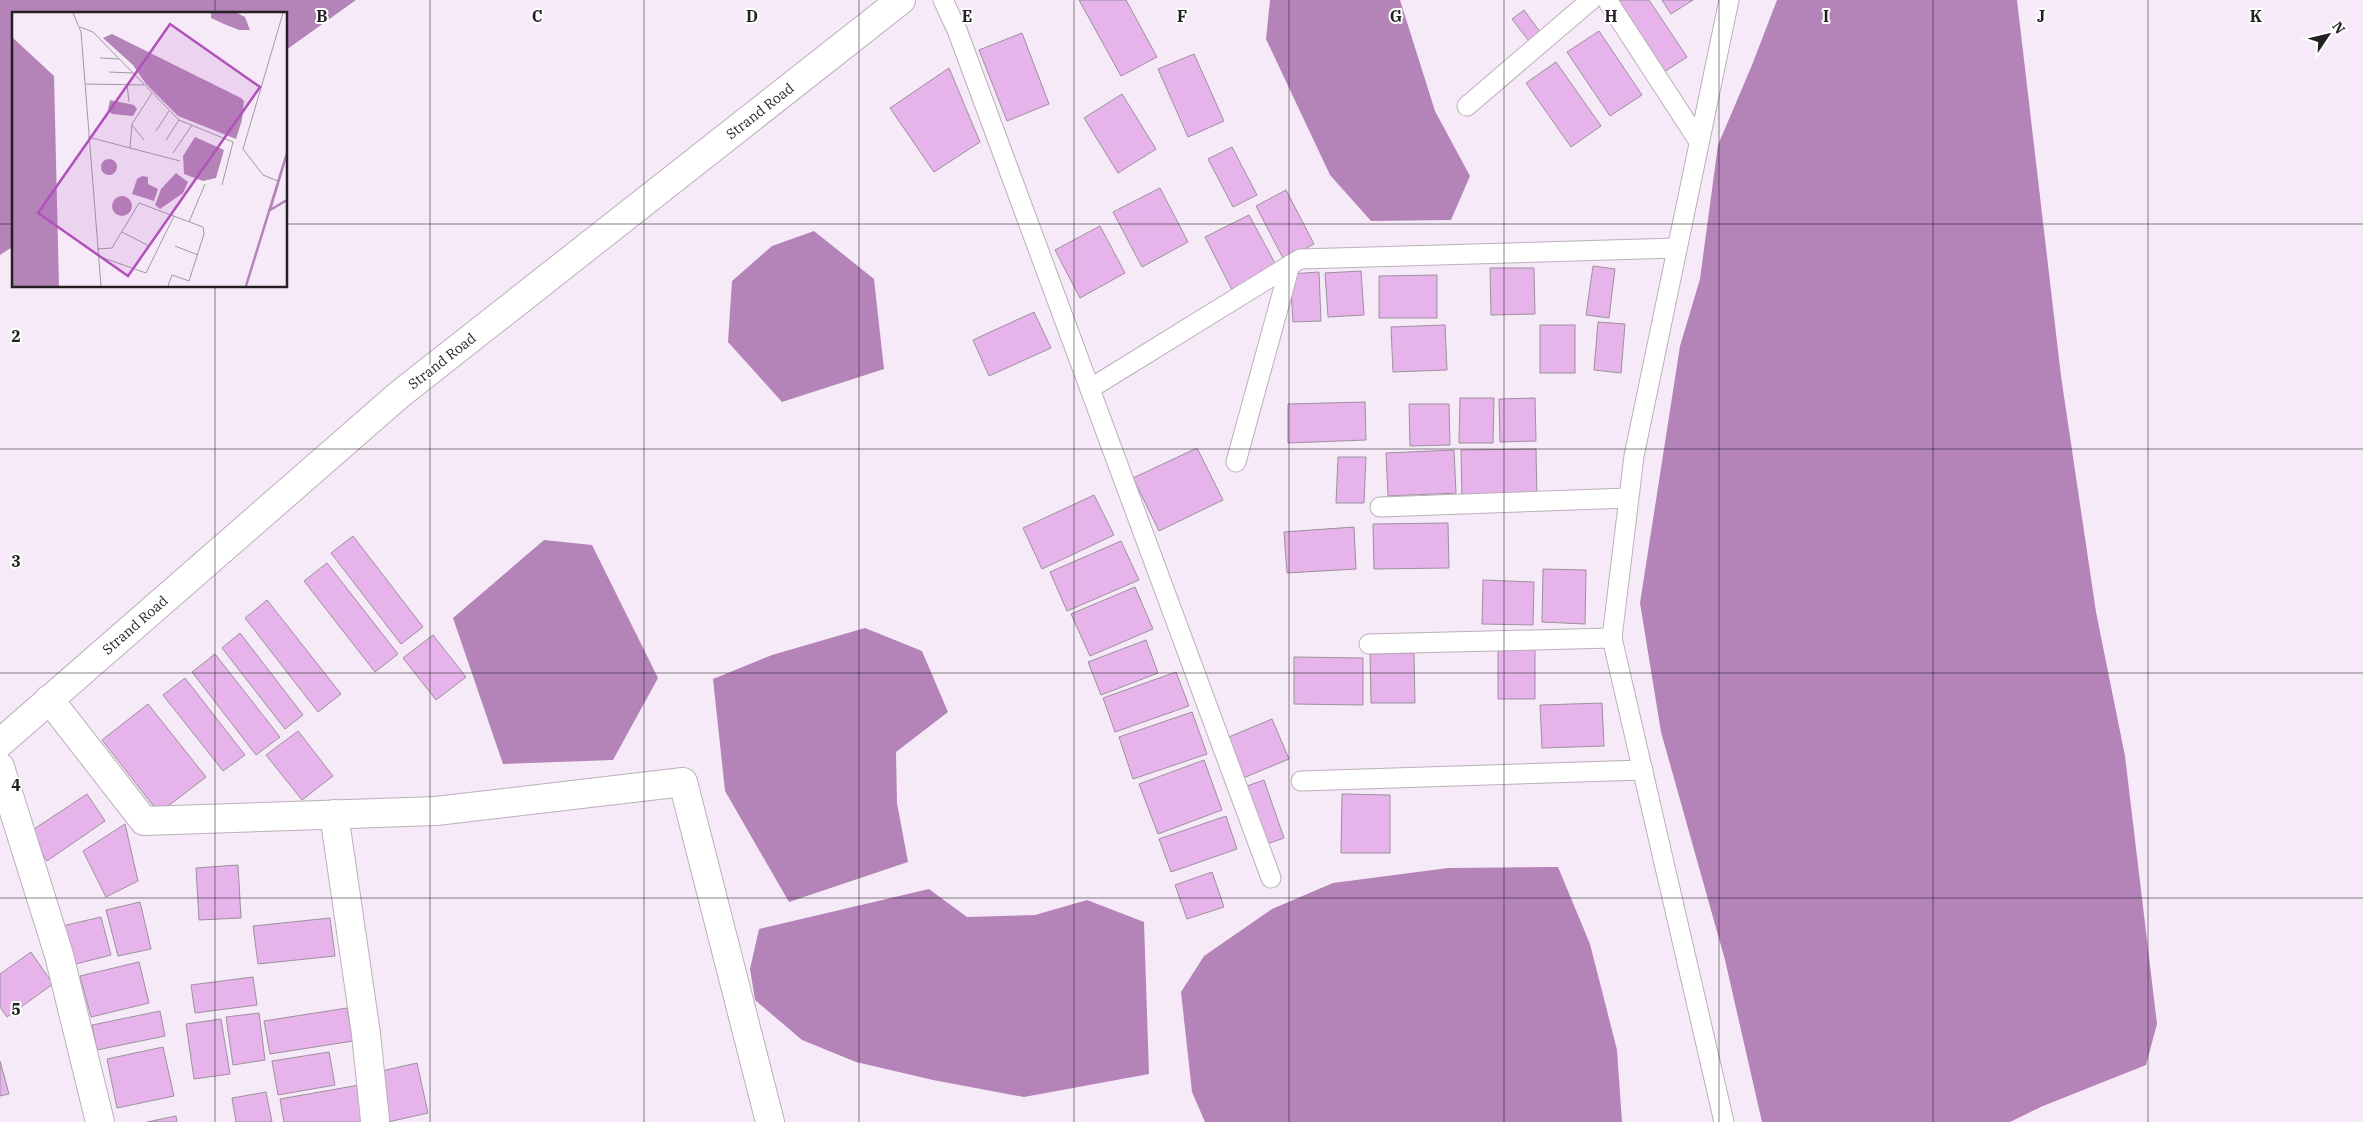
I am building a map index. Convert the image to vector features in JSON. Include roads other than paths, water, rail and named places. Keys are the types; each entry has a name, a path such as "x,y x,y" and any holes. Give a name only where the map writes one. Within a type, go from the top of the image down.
{"street":[{"name":"Strand Road","path":"0,743 400,394 901,0"},
{"path":"50,700 144,821 436,811 683,782 770,1122"},
{"path":"0,767 60,955 100,1122"},
{"path":"334,814 366,1034 375,1120"}],"lane":[{"path":"943,0 960,39 1091,388 1271,878"},
{"path":"1467,106 1591,0"},
{"path":"1607,0 1698,140"},
{"path":"1724,1122 1612,638 1634,456 1698,140 1729,0"},
{"path":"1091,388 1300,259 1676,248"},
{"path":"1236,462 1290,265"},
{"path":"1380,507 1628,498"},
{"path":"1369,644 1612,638"},
{"path":"1301,781 1643,770"}]}
